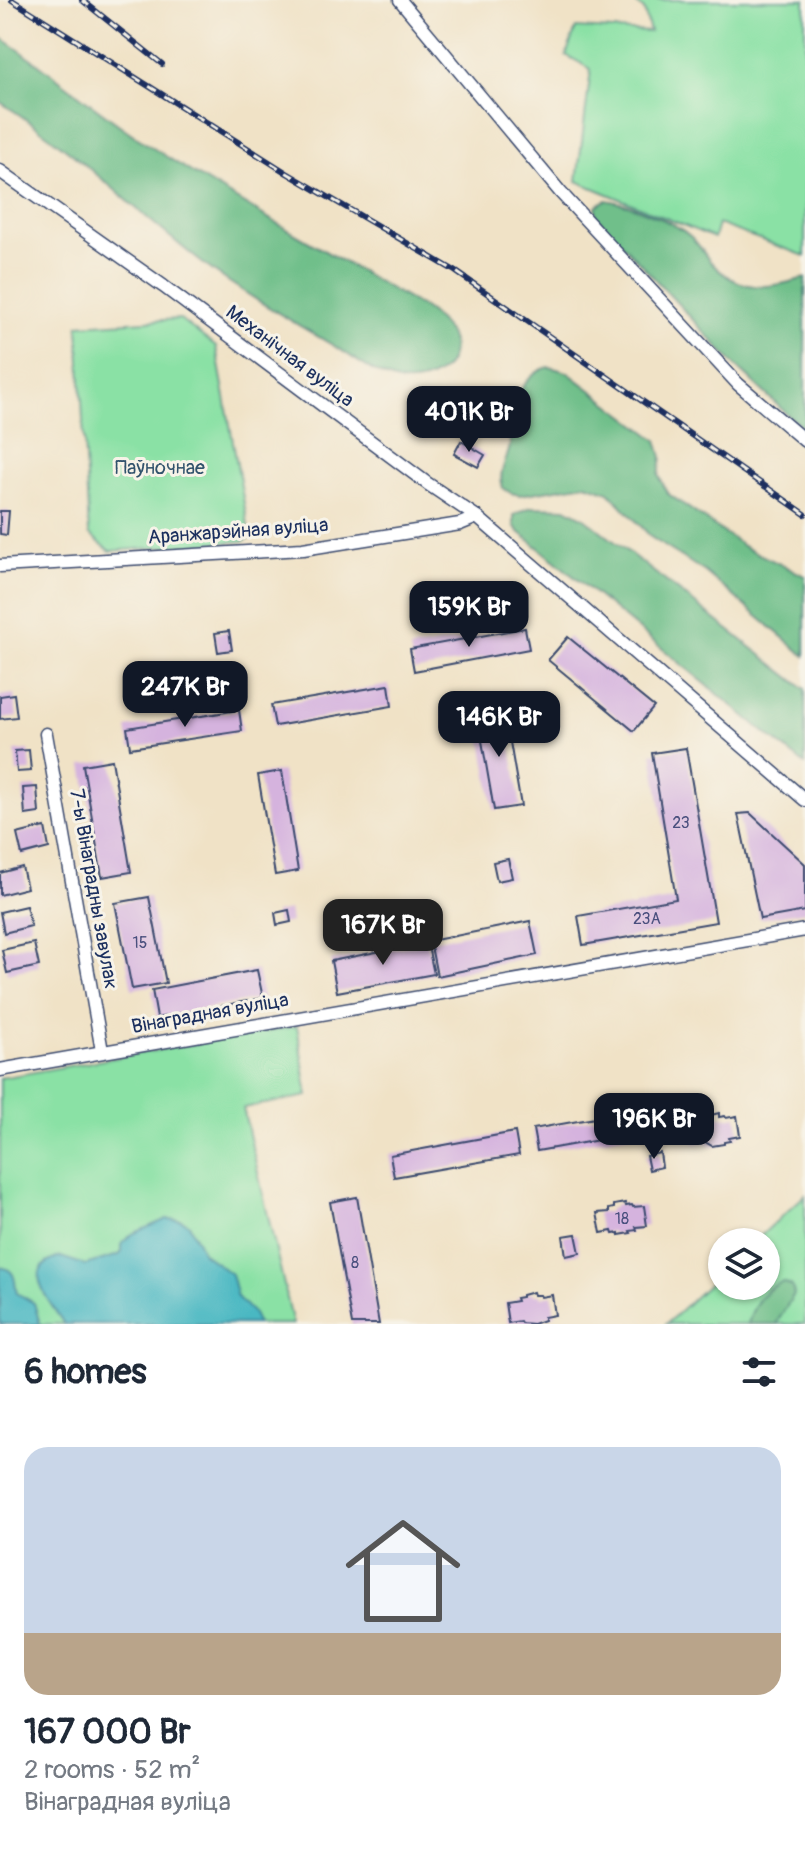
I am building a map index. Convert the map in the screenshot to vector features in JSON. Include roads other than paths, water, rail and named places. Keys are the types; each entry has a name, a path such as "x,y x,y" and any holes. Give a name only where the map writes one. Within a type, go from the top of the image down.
{"street":[{"path":"400,0 561,193 738,384 805,441"},
{"name":"Механічная вуліца","path":"0,171 163,286 428,484 477,517 805,800"},
{"name":"Аранжарэйная вуліца","path":"0,566 303,549 460,524 477,517"},
{"name":"7-ы Вінаградны завулак","path":"46,734 102,1051"},
{"name":"Вінаградная вуліца","path":"0,1070 805,930"}],"water":[{"path":"167,1219 189,1224 203,1253 231,1274 237,1297 252,1312 258,1324 64,1324 41,1286 41,1269 48,1262 61,1257 85,1265 119,1255 122,1243 132,1234"},
{"path":"0,1267 12,1273 17,1293 34,1303 40,1324 0,1324"}],"railway":[{"path":"12,0 287,173 455,271 805,514"},
{"path":"82,0 162,64"}],"park label":[{"name":"Паўночнае","path":"160,467"}]}
